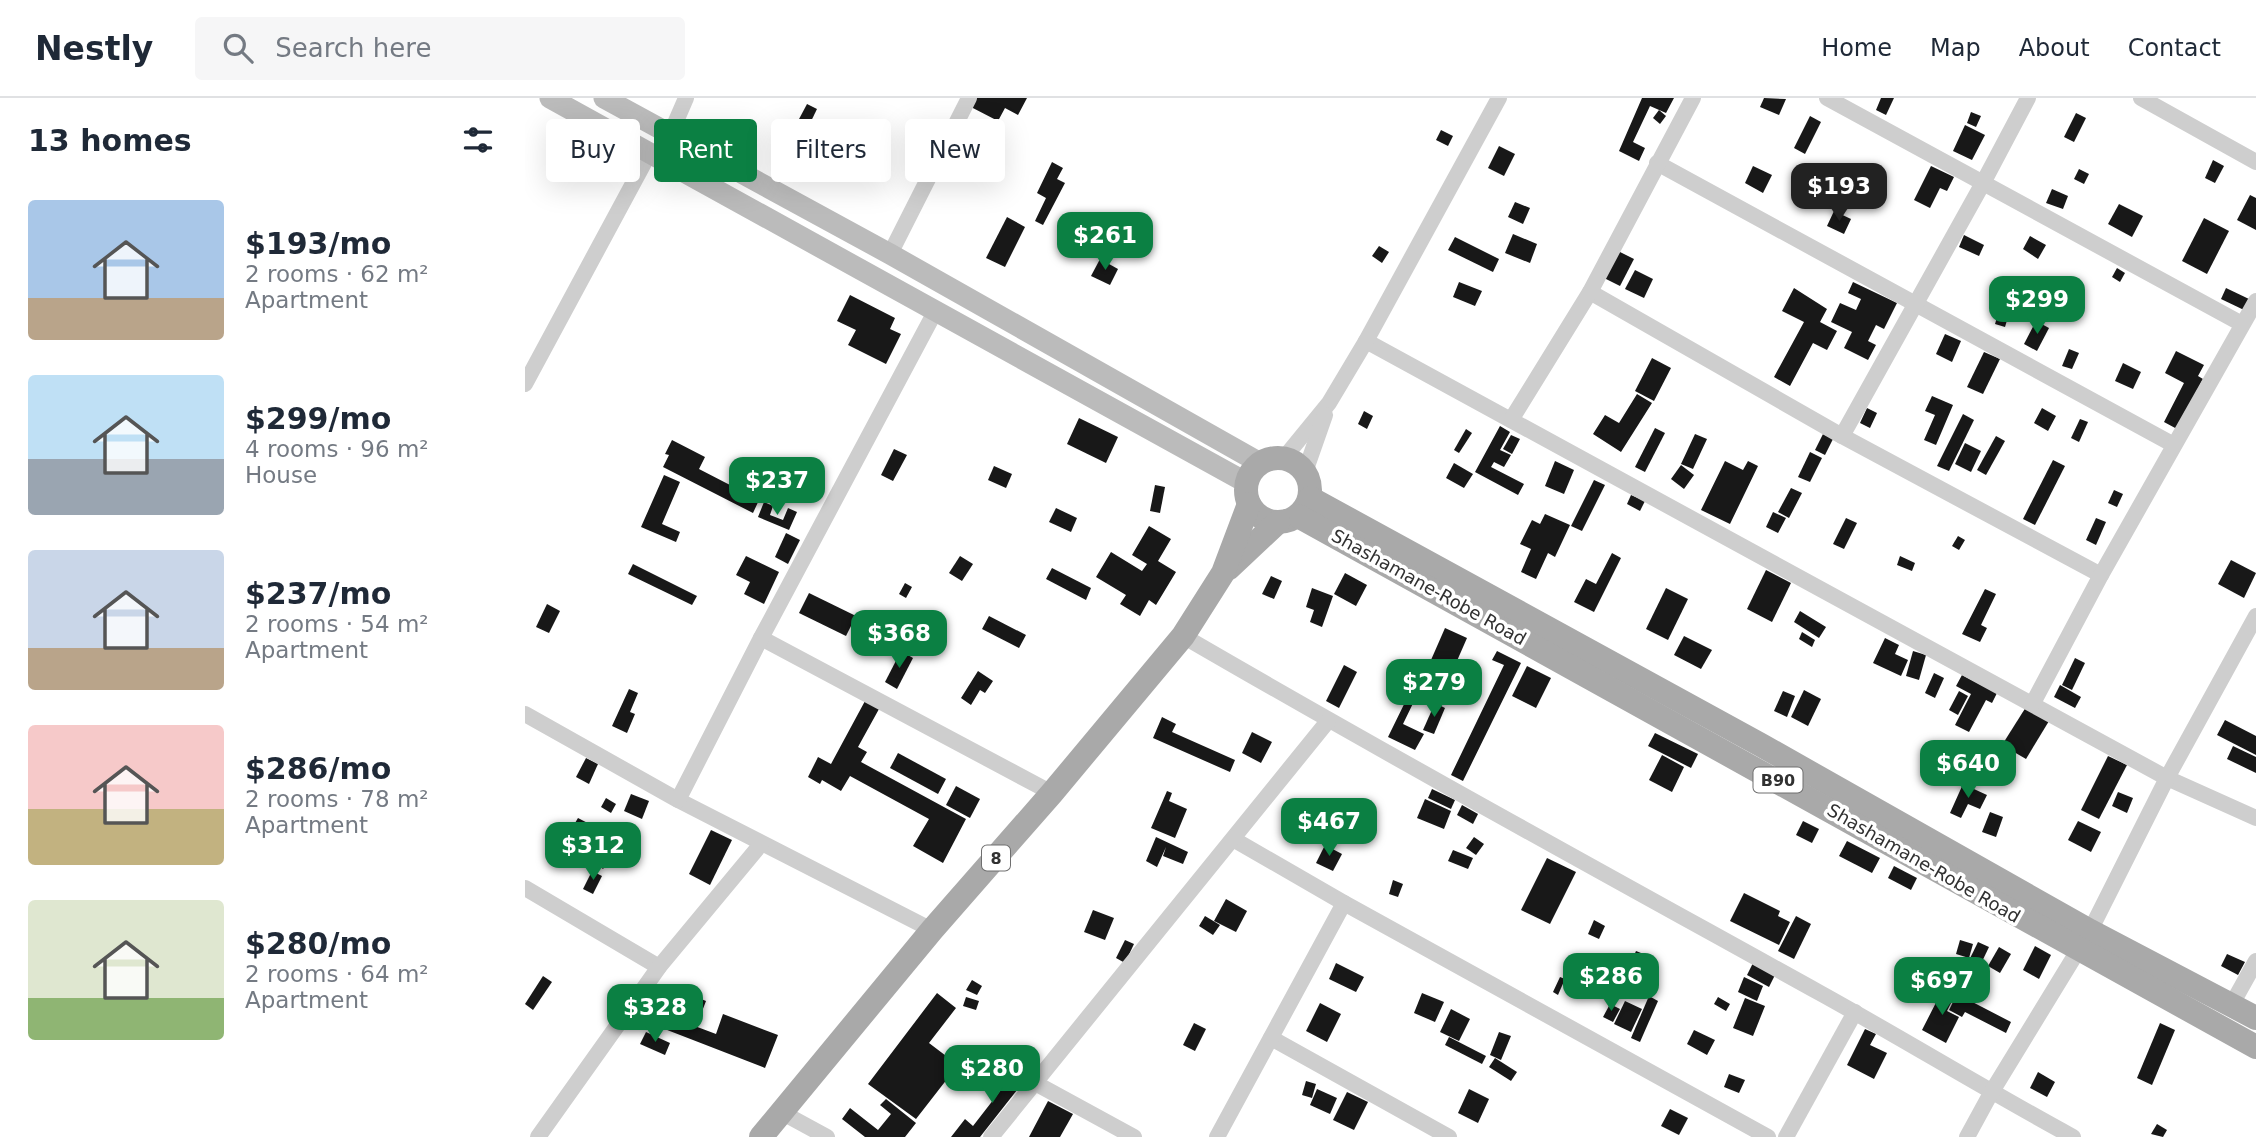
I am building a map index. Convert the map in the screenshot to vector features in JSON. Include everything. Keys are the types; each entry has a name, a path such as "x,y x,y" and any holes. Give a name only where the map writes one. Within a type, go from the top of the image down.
{"main road":[{"path":"550,98 936,310 1260,477 1300,465 1310,480 1295,512"},
{"path":"604,98 654,126"},
{"path":"757,182 890,254 1260,477"},
{"name":"Shashamane-Robe Road","path":"1260,477 1258,515 1295,512 1855,823 2084,941 2232,1004 2256,1018"},
{"name":"8","path":"761,1137 932,930 1052,793 1183,636 1223,573 1260,477"},
{"name":"8","path":"1223,573 1295,512"},
{"name":"Shashamane-Robe Road","path":"2084,941 2256,1047"}],"street":[{"path":"677,119 686,98"},
{"path":"890,254 969,98"},
{"path":"1305,472 1329,403 1366,341 1499,98"},
{"path":"1511,421 1590,292 1693,98"},
{"path":"1827,98 2242,324"},
{"path":"1842,436 2028,98"},
{"path":"2141,98 2256,162"},
{"path":"525,384 650,152"},
{"path":"1657,163 2174,445"},
{"path":"1590,292 1842,436 2101,575"},
{"path":"2033,703 2101,575 2256,301"},
{"path":"678,800 936,310"},
{"path":"1366,341 2168,778 2256,818"},
{"path":"1260,477 1329,403"},
{"path":"1967,1137 2084,941 2256,616"},
{"path":"1183,636 1328,721 1855,1012 1991,1093 2073,1137"},
{"path":"761,638 1052,793"},
{"path":"527,718 761,844 932,930"},
{"path":"991,1137 1328,721"},
{"path":"1233,839 1768,1137"},
{"path":"538,1137 659,967 761,844"},
{"path":"525,888 659,967"},
{"path":"1217,1137 1344,903"},
{"path":"2232,1004 2256,961"},
{"path":"1786,1137 1855,1012"},
{"path":"1271,1038 1450,1137"},
{"path":"1035,1083 1134,1137"},
{"path":"781,1112 827,1137"}],"building":[{"path":"973,98 1027,98 1018,115 1005,108 999,119 969,106"},
{"path":"1642,98 1674,98 1666,113 1650,106 1633,142 1645,148 1639,161 1619,151"},
{"path":"1764,98 1786,99 1779,115 1760,107"},
{"path":"1881,98 1894,98 1886,115 1876,110"},
{"path":"807,104 817,109 812,119 799,119"},
{"path":"1659,110 1666,116 1660,124 1653,118"},
{"path":"1971,112 1981,116 1976,127 1967,123"},
{"path":"2076,113 2086,118 2074,142 2064,137"},
{"path":"1810,116 1821,122 1805,154 1794,148"},
{"path":"1965,125 1985,135 1972,160 1953,151"},
{"path":"1441,130 1453,136 1448,146 1436,140"},
{"path":"1499,146 1515,154 1504,176 1488,168"},
{"path":"2213,160 2224,166 2215,183 2205,178"},
{"path":"1052,162 1063,168 1057,179 1065,183 1043,225 1035,221 1046,198 1037,193"},
{"path":"1753,166 1772,175 1763,193 1745,183"},
{"path":"1931,166 1954,177 1947,191 1940,188 1930,208 1914,200"},
{"path":"2079,169 2089,174 2084,184 2074,179"},
{"path":"2052,189 2068,196 2063,209 2046,203"},
{"path":"2250,195 2256,198 2256,230 2237,220"},
{"path":"1515,202 1530,208 1523,224 1508,217"},
{"path":"2119,204 2143,216 2132,237 2108,224"},
{"path":"1834,211 1851,219 1844,234 1827,226"},
{"path":"1007,217 1025,227 1005,267 986,258"},
{"path":"2204,218 2229,231 2207,274 2182,261"},
{"path":"1513,234 1537,244 1530,263 1505,253"},
{"path":"1964,235 1984,245 1979,256 1959,247"},
{"path":"2030,236 2046,245 2038,259 2023,249"},
{"path":"1455,237 1499,259 1493,272 1448,250"},
{"path":"1379,246 1389,252 1382,263 1372,256"},
{"path":"1618,251 1634,259 1620,286 1604,278"},
{"path":"1100,259 1118,269 1110,285 1091,276"},
{"path":"2117,268 2125,273 2120,282 2112,277"},
{"path":"1635,270 1653,279 1644,298 1625,289"},
{"path":"1459,282 1482,291 1475,306 1453,297"},
{"path":"1853,282 1897,303 1884,329 1876,325 1868,341 1876,345 1868,360 1844,348 1852,332 1831,322 1840,303 1856,310 1861,299 1848,293"},
{"path":"1794,288 1827,309 1820,322 1837,331 1827,350 1813,343 1790,386 1774,377 1804,322 1782,311"},
{"path":"2226,288 2249,299 2244,310 2221,299"},
{"path":"850,295 895,318 890,329 901,334 886,364 848,345 856,330 837,321"},
{"path":"1998,314 2008,317 2005,327 1995,324"},
{"path":"2036,321 2049,328 2037,351 2024,344"},
{"path":"1945,334 1961,341 1952,362 1936,354"},
{"path":"2069,349 2079,353 2072,369 2062,366"},
{"path":"2176,351 2204,365 2198,376 2203,379 2177,429 2164,422 2184,383 2165,373"},
{"path":"1984,352 2000,359 1983,394 1967,387"},
{"path":"1652,358 1671,368 1654,401 1635,391"},
{"path":"2123,363 2141,372 2133,389 2115,381"},
{"path":"1637,394 1652,403 1621,452 1593,434 1605,415 1619,423"},
{"path":"1932,396 1953,405 1936,445 1924,440 1935,415 1925,411"},
{"path":"1867,408 1877,413 1870,428 1860,423"},
{"path":"2042,408 2056,416 2048,431 2034,423"},
{"path":"1364,411 1373,416 1367,429 1358,424"},
{"path":"1963,414 1974,420 1949,471 1937,466"},
{"path":"1079,418 1118,437 1106,463 1067,444"},
{"path":"2080,419 2088,422 2079,442 2071,438"},
{"path":"1500,426 1510,432 1500,450 1511,455 1504,467 1494,462 1491,467 1524,484 1518,495 1475,472"},
{"path":"1655,428 1665,433 1645,472 1635,467"},
{"path":"1466,429 1472,433 1459,453 1454,450"},
{"path":"1695,434 1707,439 1693,469 1681,464"},
{"path":"1823,434 1833,439 1825,455 1815,450"},
{"path":"1511,435 1520,439 1512,454 1503,449"},
{"path":"1996,436 2005,441 1986,475 1977,470"},
{"path":"672,440 705,457 699,469 759,500 753,513 663,467 669,455 665,454"},
{"path":"1965,443 1981,451 1971,472 1955,464"},
{"path":"894,449 907,455 893,481 881,475"},
{"path":"1810,452 1822,458 1810,482 1798,477"},
{"path":"2053,460 2065,466 2035,525 2023,519"},
{"path":"1555,461 1574,470 1564,494 1545,486"},
{"path":"1725,461 1743,470 1748,461 1758,466 1730,524 1701,510"},
{"path":"1454,463 1473,474 1464,488 1446,478"},
{"path":"1681,465 1694,475 1684,489 1671,479"},
{"path":"994,466 1012,474 1006,488 988,480"},
{"path":"782,472 795,478 790,490 777,484"},
{"path":"664,475 680,482 662,524 680,532 676,542 641,527"},
{"path":"1594,480 1605,485 1582,531 1571,526"},
{"path":"1155,485 1165,487 1160,513 1150,511"},
{"path":"1791,488 1802,493 1789,518 1778,512"},
{"path":"2114,490 2123,494 2117,507 2108,503"},
{"path":"1631,495 1645,501 1640,511 1627,504"},
{"path":"764,502 773,506 770,515 783,520 788,508 797,512 789,530 758,517"},
{"path":"1056,508 1077,518 1071,532 1049,522"},
{"path":"1773,512 1786,518 1778,533 1766,527"},
{"path":"1545,514 1570,525 1555,557 1548,553 1536,579 1521,572 1531,549 1520,544 1532,520 1540,524"},
{"path":"1846,518 1857,523 1844,549 1833,544"},
{"path":"2096,518 2106,522 2096,545 2086,540"},
{"path":"1149,526 1171,539 1158,561 1176,572 1156,605 1149,600 1140,616 1120,604 1126,595 1096,577 1111,552 1142,571 1147,564 1132,555"},
{"path":"786,533 800,540 788,564 775,557"},
{"path":"1958,536 1965,540 1959,550 1952,546"},
{"path":"1612,553 1621,558 1594,612 1574,602 1586,579 1596,584"},
{"path":"746,556 779,572 764,604 744,594 750,582 736,575"},
{"path":"960,556 973,564 962,581 949,573"},
{"path":"1900,556 1915,563 1912,571 1897,565"},
{"path":"2231,560 2256,573 2244,598 2218,584"},
{"path":"633,564 697,596 692,605 628,574"},
{"path":"1052,568 1091,588 1086,600 1046,579"},
{"path":"1766,570 1791,583 1772,622 1747,609"},
{"path":"1345,573 1367,585 1356,606 1334,594"},
{"path":"1271,576 1282,581 1274,599 1262,594"},
{"path":"905,583 912,587 906,598 899,594"},
{"path":"1312,588 1333,596 1322,627 1310,622 1314,610 1306,607"},
{"path":"1666,588 1688,599 1668,640 1646,629"},
{"path":"1985,589 1996,594 1981,625 1987,628 1980,642 1962,634"},
{"path":"809,593 856,616 846,636 799,613"},
{"path":"547,604 560,611 549,633 536,627"},
{"path":"1800,611 1826,627 1819,638 1794,622"},
{"path":"989,616 1026,635 1019,648 982,629"},
{"path":"1445,628 1467,638 1453,670 1431,660"},
{"path":"1802,632 1815,640 1812,647 1799,639"},
{"path":"1684,636 1712,650 1701,669 1674,655"},
{"path":"1885,638 1899,645 1895,654 1908,660 1901,676 1873,663"},
{"path":"901,651 913,658 897,689 885,682"},
{"path":"1497,651 1521,663 1463,781 1451,775 1504,665 1492,660"},
{"path":"1913,651 1926,655 1919,680 1906,676"},
{"path":"2075,658 2085,663 2072,690 2062,685"},
{"path":"1344,665 1357,672 1339,708 1326,701"},
{"path":"1527,666 1551,678 1536,708 1512,696"},
{"path":"978,671 993,681 985,693 980,690 971,705 961,698"},
{"path":"1934,673 1944,678 1935,698 1925,693"},
{"path":"1962,675 1997,693 1992,703 1986,700 1969,732 1955,725 1971,694 1956,686"},
{"path":"2060,685 2081,697 2075,708 2054,697"},
{"path":"1412,688 1419,691 1403,724 1424,734 1415,750 1388,737"},
{"path":"629,689 638,693 630,712 635,714 627,733 612,726"},
{"path":"1804,690 1821,699 1808,726 1791,717"},
{"path":"1783,691 1795,696 1787,717 1774,711"},
{"path":"1959,691 1968,696 1958,715 1949,710"},
{"path":"865,701 879,709 858,747 867,752 861,762 966,819 943,863 913,846 929,819 850,776 841,791 822,780 820,784 808,777 818,757 831,764"},
{"path":"1435,703 1445,708 1434,734 1423,730"},
{"path":"2026,707 2049,721 2026,759 2002,745"},
{"path":"1162,717 1176,724 1172,732 1235,760 1230,772 1153,738"},
{"path":"2225,720 2256,736 2256,755 2217,735"},
{"path":"1252,732 1272,742 1261,763 1242,753"},
{"path":"1655,733 1698,754 1691,768 1648,746"},
{"path":"2233,746 2256,757 2256,773 2227,759"},
{"path":"898,753 946,779 938,794 890,768"},
{"path":"1662,755 1684,767 1672,792 1649,780"},
{"path":"2108,756 2127,765 2099,819 2081,810"},
{"path":"586,758 598,764 589,784 576,777"},
{"path":"1963,784 1987,795 1980,809 1968,804 1961,818 1950,813"},
{"path":"956,786 980,799 970,818 946,805"},
{"path":"1432,789 1455,800 1451,809 1428,798"},
{"path":"1167,791 1172,793 1169,801 1187,809 1175,838 1151,828"},
{"path":"2118,792 2133,798 2127,813 2112,806"},
{"path":"631,794 649,801 642,819 624,811"},
{"path":"606,798 616,804 611,813 601,807"},
{"path":"1425,799 1451,811 1444,829 1417,818"},
{"path":"1462,805 1478,814 1473,824 1457,815"},
{"path":"1990,812 2003,817 1996,837 1982,832"},
{"path":"578,818 601,830 595,840 572,828"},
{"path":"1803,821 1819,829 1812,843 1796,835"},
{"path":"2078,821 2101,832 2091,852 2068,840"},
{"path":"560,824 591,840 585,852 566,842 557,860 545,853"},
{"path":"711,830 732,840 710,885 689,874"},
{"path":"1156,837 1188,852 1183,864 1163,856 1166,847 1157,867 1146,861"},
{"path":"1474,837 1484,844 1476,855 1466,848"},
{"path":"1847,841 1880,858 1872,873 1839,856"},
{"path":"593,842 612,858 603,869 584,853"},
{"path":"1325,845 1342,854 1333,871 1316,863"},
{"path":"1453,850 1473,858 1468,869 1448,861"},
{"path":"1547,858 1576,872 1550,924 1521,910"},
{"path":"1894,866 1917,878 1911,890 1888,878"},
{"path":"592,871 602,876 593,894 583,889"},
{"path":"1393,880 1403,884 1398,897 1389,894"},
{"path":"1744,893 1780,911 1778,916 1790,922 1779,945 1730,921"},
{"path":"1226,899 1247,911 1236,932 1214,921"},
{"path":"1093,910 1114,918 1105,940 1084,932"},
{"path":"1205,916 1220,925 1213,935 1199,926"},
{"path":"1796,916 1811,924 1794,959 1778,951"},
{"path":"1594,920 1605,926 1599,939 1588,934"},
{"path":"1125,940 1134,944 1125,963 1116,958"},
{"path":"1960,940 1973,944 1969,958 1956,954"},
{"path":"1978,942 1989,947 1967,993 1956,987"},
{"path":"2035,946 2051,955 2039,979 2023,970"},
{"path":"1999,947 2011,954 2000,973 1988,966"},
{"path":"1636,951 1646,955 1640,969 1630,965"},
{"path":"2227,954 2245,962 2238,975 2221,966"},
{"path":"1336,963 1364,977 1356,992 1329,979"},
{"path":"1753,963 1775,975 1769,987 1747,975"},
{"path":"1928,974 1943,980 1937,994 1922,988"},
{"path":"543,976 552,982 533,1010 525,1004"},
{"path":"1560,977 1565,979 1558,995 1553,992"},
{"path":"1744,977 1763,986 1757,1001 1738,992"},
{"path":"972,980 982,986 977,995 966,990"},
{"path":"1945,985 1957,991 1947,1011 1959,1017 1946,1043 1922,1030"},
{"path":"677,989 706,1001 701,1014 689,1010 684,1022 716,1034 723,1014 778,1035 765,1068 662,1028"},
{"path":"937,993 956,1008 929,1043 958,1065 916,1119 868,1084"},
{"path":"1422,993 1444,1002 1435,1022 1414,1013"},
{"path":"1957,994 2011,1022 2006,1033 1965,1012 1962,1017 1949,1010"},
{"path":"1649,996 1658,1001 1640,1042 1631,1038"},
{"path":"966,997 979,1001 976,1010 963,1006"},
{"path":"1718,997 1730,1004 1726,1011 1714,1004"},
{"path":"1745,998 1765,1006 1753,1036 1733,1028"},
{"path":"1625,1001 1642,1009 1631,1032 1614,1024"},
{"path":"1320,1003 1341,1014 1327,1042 1306,1031"},
{"path":"1610,1004 1620,1009 1613,1022 1603,1017"},
{"path":"1451,1009 1470,1019 1459,1041 1440,1032"},
{"path":"1194,1023 1206,1029 1195,1051 1183,1045"},
{"path":"2160,1023 2175,1030 2152,1085 2137,1078"},
{"path":"1865,1029 1876,1034 1870,1045 1887,1053 1874,1079 1847,1065"},
{"path":"1694,1030 1715,1040 1707,1055 1687,1044"},
{"path":"646,1032 670,1043 665,1055 640,1044"},
{"path":"1499,1032 1511,1036 1501,1060 1490,1055"},
{"path":"1449,1037 1486,1056 1482,1064 1445,1045"},
{"path":"1495,1058 1517,1072 1511,1081 1489,1067"},
{"path":"1005,1065 1024,1081 980,1137 951,1137 965,1119 973,1126 1004,1086 995,1078"},
{"path":"2038,1072 2055,1082 2047,1097 2030,1088"},
{"path":"1729,1074 1745,1080 1739,1093 1724,1087"},
{"path":"1306,1081 1316,1084 1312,1098 1302,1095"},
{"path":"1317,1089 1337,1098 1330,1114 1310,1105"},
{"path":"1469,1089 1489,1099 1478,1123 1458,1113"},
{"path":"1347,1092 1368,1102 1354,1130 1333,1120"},
{"path":"886,1099 916,1123 905,1137 865,1137 842,1119 850,1108 878,1130 891,1114 880,1105"},
{"path":"1048,1101 1073,1114 1060,1137 1029,1137"},
{"path":"1670,1109 1688,1118 1679,1135 1661,1126"},
{"path":"2157,1124 2167,1130 2163,1137 2151,1134"}]}
